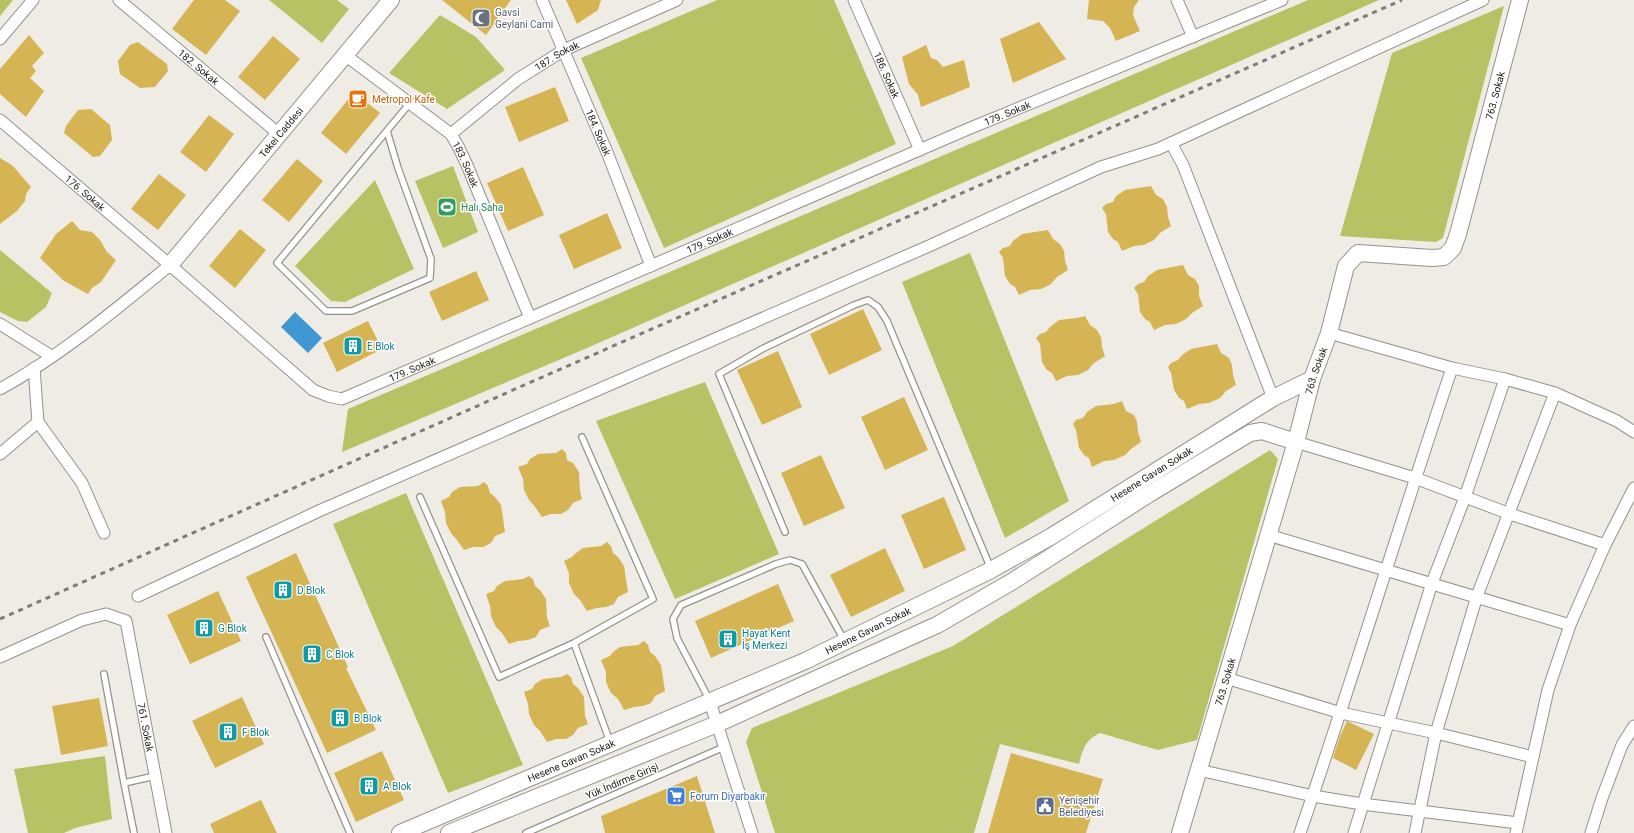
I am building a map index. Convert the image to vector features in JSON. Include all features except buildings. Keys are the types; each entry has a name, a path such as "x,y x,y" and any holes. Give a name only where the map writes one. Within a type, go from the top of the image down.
{"street":[{"path":"0,39 33,0"},
{"name":"182. Sokak","path":"119,0 278,134"},
{"name":"Tekel Caddesi","path":"170,265 391,0"},
{"name":"184. Sokak","path":"542,0 607,152 651,266"},
{"name":"187. Sokak","path":"451,134 518,79 564,50 677,0"},
{"name":"186. Sokak","path":"854,0 920,150"},
{"path":"1177,0 1193,37"},
{"name":"179. Sokak","path":"170,265 313,390 328,396 342,399 920,150 1282,0"},
{"path":"138,596 321,510 929,246 1101,168 1171,143 1483,0"},
{"name":"763. Sokak","path":"1180,833 1296,442 1312,379 1329,333 1346,266 1358,253 1444,257 1453,248 1520,0"},
{"name":"183. Sokak","path":"345,55 451,134 462,154 530,318"},
{"name":"176. Sokak","path":"0,120 170,265"},
{"path":"1171,143 1182,165 1273,398"},
{"path":"0,389 34,368 102,321 170,265"},
{"path":"0,324 51,356"},
{"path":"1329,333 1452,368 1505,379 1555,393 1617,421 1634,432"},
{"path":"34,368 38,422 82,483 104,533"},
{"path":"1300,833 1341,713 1387,571 1415,478 1452,368"},
{"name":"Hesene Gavan Sokak","path":"400,833 805,661 991,570 1052,536 1273,398 1312,379"},
{"path":"1354,833 1432,583 1465,497 1505,379"},
{"path":"1415,833 1436,733 1477,596 1510,514 1555,393"},
{"path":"0,454 38,422"},
{"path":"449,833 717,724 825,674 937,625 1013,581 1149,494 1250,432 1262,431 1415,478 1510,514 1604,545"},
{"path":"1199,770 1313,796 1419,811 1517,828 1548,690 1570,625 1604,545 1634,488"},
{"path":"1268,534 1570,625"},
{"name":"761. Sokak","path":"0,657 82,620 106,614 126,621 166,833"},
{"path":"1226,678 1341,713 1436,733 1533,757"},
{"path":"710,702 752,833"},
{"path":"1591,833 1622,744 1634,726"}],"lane":[{"path":"387,131 398,168 432,259 430,278 352,311 326,311 277,263 387,131 410,104"},
{"path":"785,532 719,374 762,349 854,305 868,300 878,307 887,321 991,570"},
{"path":"420,497 499,677 574,643 654,599 582,436"},
{"path":"710,702 677,638 673,619 681,605 776,564 790,560 802,564 845,642"},
{"path":"266,637 350,833"},
{"path":"574,643 610,745"},
{"path":"104,674 134,833"},
{"name":"Yük İndirme Girişi","path":"526,833 724,747"},
{"path":"124,783 155,776"}],"green space":[{"path":"0,0 13,0 0,16"},
{"path":"269,0 337,0 349,9 322,43"},
{"path":"717,0 834,0 896,144 664,248 581,58"},
{"path":"1308,0 1379,0 587,348 342,452 348,409"},
{"path":"1504,6 1443,238 1436,242 1340,236 1392,53"},
{"path":"440,15 476,37 505,70 447,109 389,73"},
{"name":"Halı Saha","path":"453,166 478,232 443,248 415,181"},
{"path":"375,180 414,269 345,302 331,301 295,266"},
{"path":"0,250 52,293 46,307 27,322 18,321 0,312"},
{"path":"970,253 1069,501 1005,538 902,282"},
{"path":"705,382 779,554 675,599 596,421"},
{"path":"1270,450 1278,459 1197,740 1158,750 1100,733 1091,739 1085,746 1079,764 1000,744 974,833 775,833 746,742 752,728 953,646"},
{"path":"406,493 523,765 448,793 333,524"},
{"path":"105,756 112,819 75,828 64,833 28,833 14,769"}],"water":[{"path":"295,312 322,338 308,353 281,327"}],"railway":[{"path":"0,619 522,386 1402,0"}],"place":[{"name":"Gavsi Geylani Cami","path":"481,18"},
{"name":"Metropol Kafe","path":"358,99"},
{"name":"Halı Saha","path":"447,207"},
{"name":"E Blok","path":"353,346"},
{"name":"D Blok","path":"283,590"},
{"name":"G Blok","path":"204,628"},
{"name":"Hayat Kent İş Merkezi","path":"728,639"},
{"name":"C Blok","path":"312,654"},
{"name":"B Blok","path":"340,718"},
{"name":"F Blok","path":"228,732"},
{"name":"A Blok","path":"369,786"},
{"name":"Forum Diyarbakır","path":"676,796"},
{"name":"Yenişehir Belediyesi","path":"1045,806"}]}
